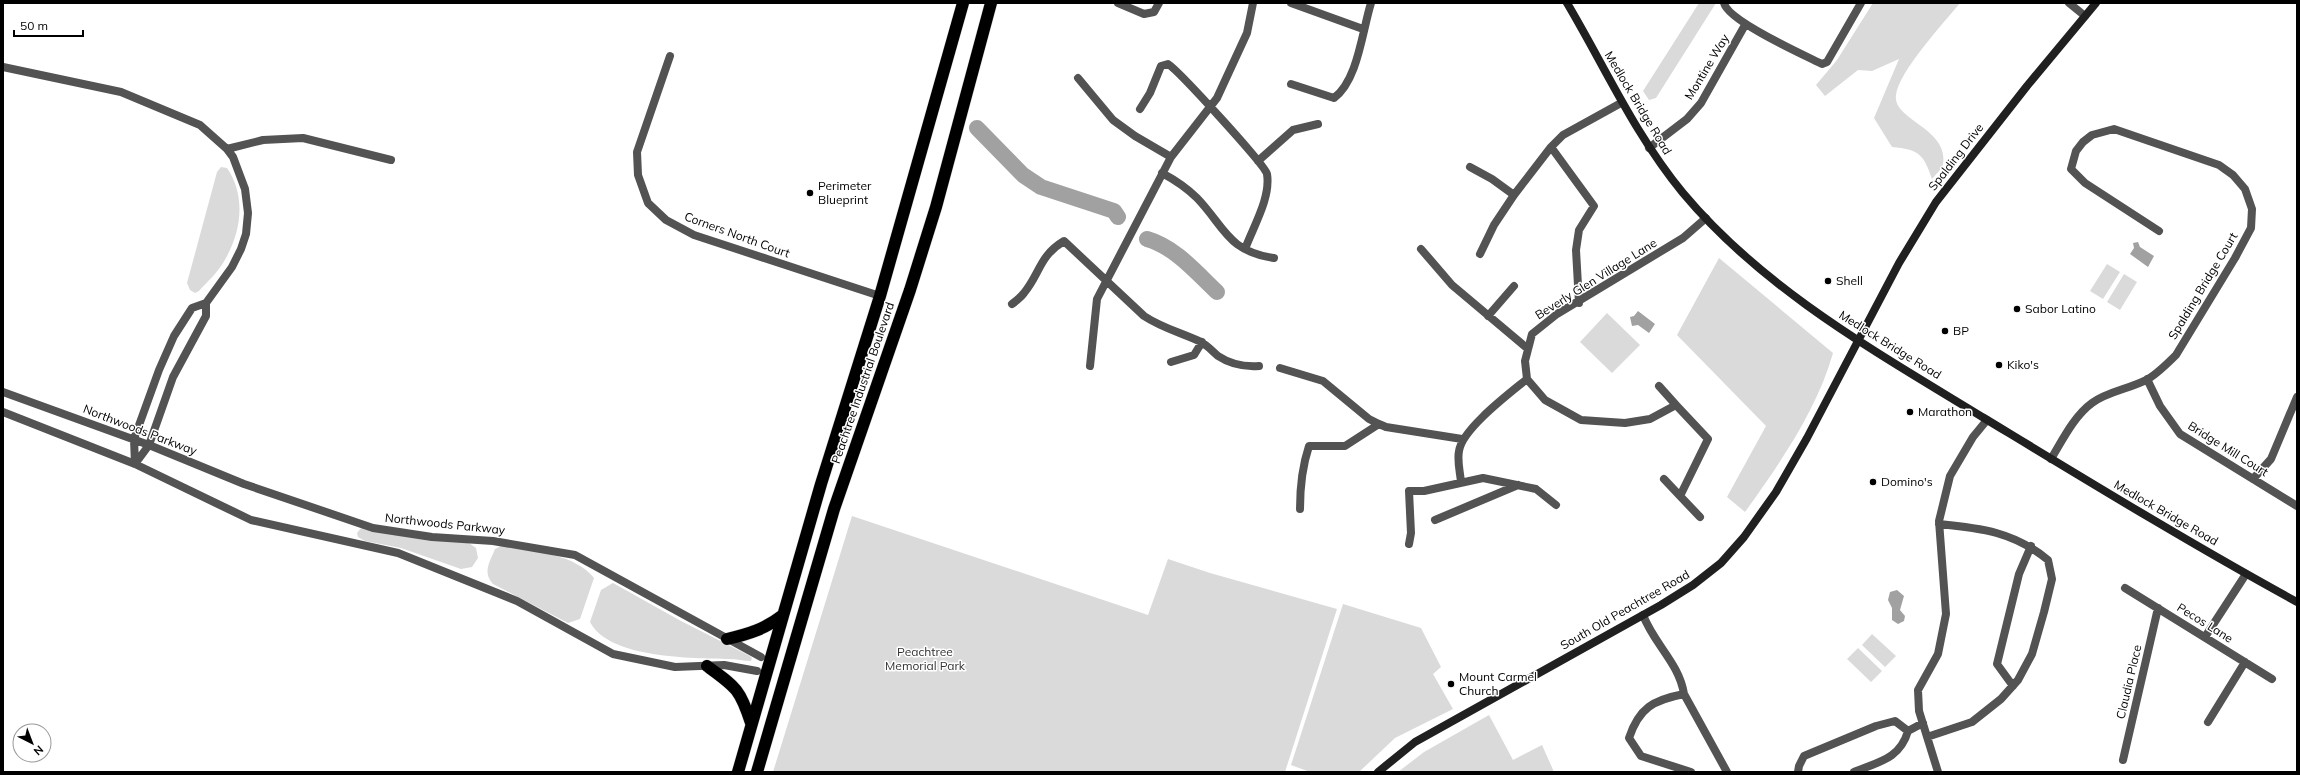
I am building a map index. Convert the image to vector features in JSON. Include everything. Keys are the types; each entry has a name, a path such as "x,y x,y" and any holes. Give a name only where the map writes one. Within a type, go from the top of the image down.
{"highway":[{"name":"Peachtree Industrial Boulevard","path":"738,772 783,615 880,296 964,3"},
{"name":"Peachtree Industrial Boulevard","path":"757,772 834,509 910,290 936,207 991,3"},
{"path":"727,639 751,634 770,626 783,615"},
{"path":"708,666 737,689 743,697 751,723"}],"main road":[{"name":"Medlock Bridge Road","path":"1567,3 1621,103 1649,148 1683,194 1754,264 1789,292 1858,341 2051,459 2246,574 2297,602"},
{"name":"Spalding Drive","path":"1858,341 1899,263 1936,202 2096,3"},
{"name":"South Old Peachtree Road","path":"1378,772 1415,742 1694,585 1721,563 1744,537 1776,492 1807,438 1858,341"}],"street":[{"path":"1118,3 1144,14 1154,12 1159,3"},
{"path":"1090,366 1097,298 1171,157 1217,98 1247,32 1253,3"},
{"path":"1291,3 1363,29"},
{"path":"1291,84 1334,98 1343,91 1355,66 1363,29 1371,3"},
{"path":"1724,3 1732,15 1745,25 1822,64 1827,62 1861,3"},
{"path":"2069,3 2085,16"},
{"name":"Montine Way","path":"1649,148 1687,119 1701,103 1745,25"},
{"name":"Corners North Court","path":"670,56 637,152 638,176 648,203 666,220 694,235 880,296"},
{"path":"1140,109 1150,93 1161,66 1168,64 1211,106 1267,172 1267,190 1245,249"},
{"path":"3,67 121,92 200,125 227,148 233,157 245,189 248,213 246,234 241,249 232,267 206,303 192,308 174,336 159,370 134,439 135,464"},
{"path":"1078,78 1113,120 1135,136 1171,157"},
{"path":"1480,254 1494,225 1514,195 1551,147 1563,135 1621,103"},
{"path":"1258,161 1293,130 1318,124"},
{"name":"Spalding Bridge Court","path":"2051,459 2072,424 2090,404 2098,398 2147,379 2164,367 2176,355 2235,258 2251,228 2252,209 2246,189 2233,175 2212,162 2114,129 2092,135 2083,142 2076,151 2071,169 2085,183 2159,231"},
{"path":"227,148 263,140 303,138 391,160"},
{"path":"1551,147 1594,206 1579,230 1576,250 1579,302"},
{"path":"1470,167 1492,179 1514,195"},
{"path":"1162,173 1179,182 1197,199 1228,238 1245,249 1274,258"},
{"name":"Beverly Glen Village Lane","path":"1527,379 1525,361 1532,334 1557,314 1683,238 1706,218"},
{"path":"1012,304 1024,294 1039,265 1054,246 1064,241 1144,316 1167,329 1202,342 1218,356 1230,362 1246,367 1259,366"},
{"path":"1421,249 1452,285 1528,349"},
{"path":"1488,316 1514,286"},
{"path":"135,464 150,445 173,377 206,316 206,303"},
{"path":"1171,362 1194,355 1202,342"},
{"path":"1280,368 1322,381 1369,419 1386,427 1462,439"},
{"path":"1462,482 1459,450 1462,439 1493,408 1527,379 1545,400 1581,420 1625,422 1650,419 1676,405"},
{"name":"Bridge Mill Court","path":"2147,379 2160,406 2180,434 2297,506"},
{"path":"1659,386 1708,439 1680,496"},
{"name":"Northwoods Parkway","path":"3,392 150,445 244,484 373,528 432,537 493,541 575,556 761,657"},
{"path":"2254,479 2271,459 2280,433 2297,397"},
{"path":"3,412 135,464 250,520 398,553 517,601 613,654 675,667 724,666 757,671"},
{"path":"1938,772 1919,711 1918,690 1938,654 1946,614 1939,524 1950,476 1973,437 1987,420"},
{"path":"1300,509 1302,470 1309,446 1345,446 1379,424"},
{"path":"1409,544 1411,533 1409,491 1424,490 1483,478 1536,489 1556,505"},
{"path":"1664,479 1700,517"},
{"path":"1435,520 1519,485"},
{"path":"1927,737 1972,722 2001,699 2018,680 2032,654 2052,578 2048,560 2031,546 2005,534 1974,528 1939,524"},
{"path":"2013,686 1996,664 2019,574 2031,546"},
{"path":"2205,637 2246,574"},
{"name":"Pecos Lane","path":"2125,588 2272,679"},
{"name":"Claudia Place","path":"2123,760 2158,608"},
{"path":"1643,614 1653,636 1674,664 1682,682 1684,694 1727,772"},
{"path":"2208,722 2245,662"},
{"path":"1684,694 1668,697 1650,705 1638,715 1629,738 1641,756 1691,772"},
{"path":"1798,772 1804,756 1876,726 1895,721 1908,731"},
{"path":"1854,772 1899,751 1905,743 1908,731 1923,723"}],"green space":[{"path":"1699,3 1716,3 1656,98 1649,100 1643,91"},
{"path":"1873,3 1960,3 1913,61 1899,85 1896,95 1897,104 1902,111 1930,133 1938,142 1943,152 1943,164 1932,179 1923,159 1909,149 1892,147 1874,118 1899,59 1872,71 1858,70 1825,96 1816,85 1837,60"},
{"path":"221,167 227,168 237,191 239,216 237,228 234,240 223,263 199,291 195,293 190,290 187,283 217,172"},
{"path":"1719,258 1833,353 1817,395 1796,436 1745,512 1727,497 1766,426 1677,335"},
{"path":"2107,264 2120,272 2103,299 2090,291"},
{"path":"2124,274 2137,282 2120,310 2107,302"},
{"path":"1607,313 1640,345 1612,373 1580,342"},
{"name":"Peachtree Memorial Park","path":"852,516 1148,615 1168,559 1210,573 1337,609 1285,772 773,772"},
{"path":"362,527 469,543 476,548 478,558 472,567 461,569 401,548 365,541 358,537 357,533"},
{"path":"501,546 554,555 566,559 586,570 594,578 580,619 568,623 493,584 487,571 495,549"},
{"path":"613,583 681,621 750,656 752,658 751,661 674,657 633,650 615,643 600,634 590,622 601,590"},
{"path":"1343,604 1421,628 1441,667 1433,674 1453,709 1395,738 1359,772 1310,772 1291,765"},
{"path":"1872,634 1896,656 1885,667 1862,645"},
{"path":"1858,648 1882,671 1871,682 1847,659"},
{"path":"1489,715 1513,760 1542,745 1554,772 1398,772 1424,752"}],"shaded area":[{"path":"2138,242 2140,247 2154,256 2148,267 2130,254 2134,248 2133,243"},
{"path":"1638,311 1655,324 1649,333 1638,325 1632,326 1630,317 1634,316"},
{"path":"1897,590 1904,596 1900,610 1905,616 1904,621 1898,624 1892,620 1892,608 1888,600 1890,592"}],"waterway":[{"path":"977,128 1023,175 1041,187 1114,211 1118,217"},
{"path":"1147,239 1176,254 1217,292"}],"place":[{"name":"Perimeter Blueprint","path":"810,193"},
{"name":"Shell","path":"1828,281"},
{"name":"Sabor Latino","path":"2017,309"},
{"name":"BP","path":"1945,331"},
{"name":"Kiko's","path":"1999,365"},
{"name":"Marathon","path":"1910,412"},
{"name":"Domino's","path":"1873,482"},
{"name":"Mount Carmel Church","path":"1451,684"}]}
